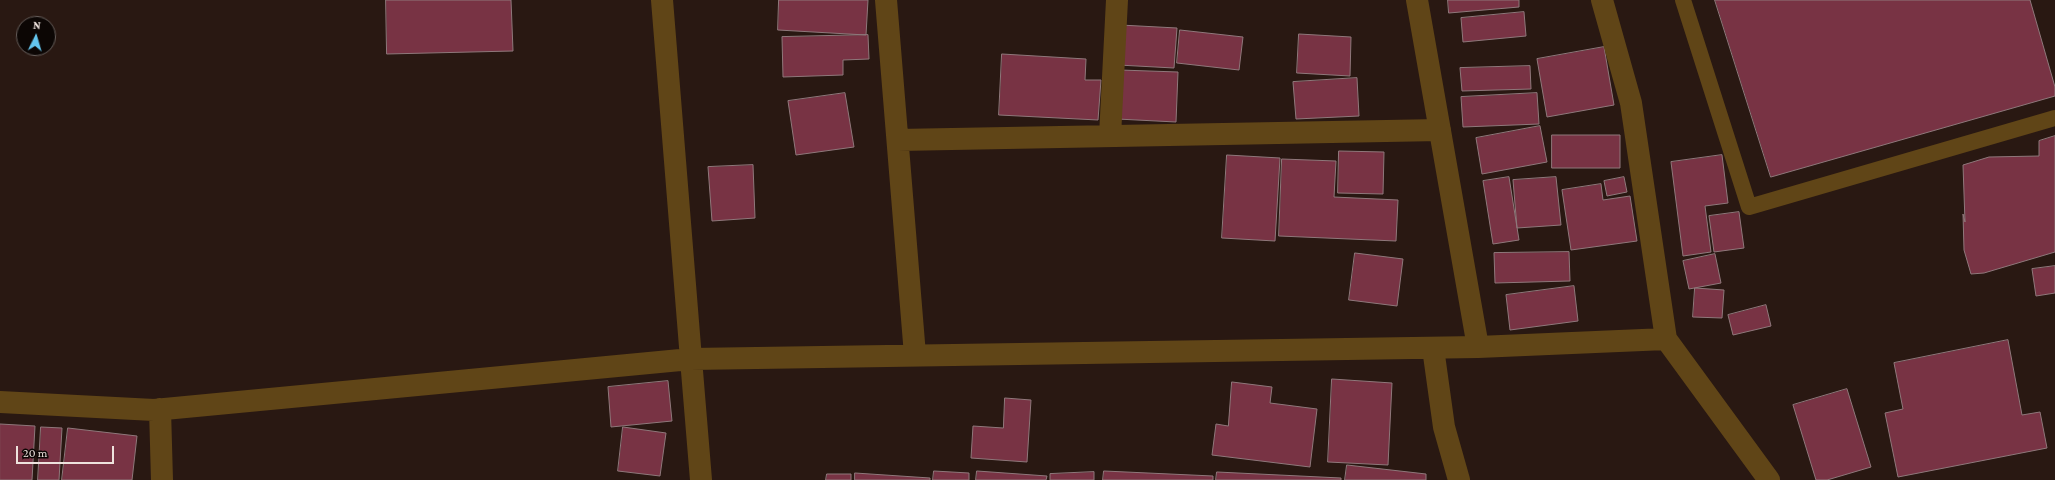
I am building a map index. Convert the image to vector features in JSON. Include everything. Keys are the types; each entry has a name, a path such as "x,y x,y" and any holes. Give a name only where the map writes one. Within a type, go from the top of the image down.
{"street":[{"path":"662,0 701,480"},
{"path":"886,0 915,355"},
{"path":"1110,136 1117,0"},
{"path":"1417,0 1478,347"},
{"path":"1602,0 1631,102 1666,339 1769,480"},
{"path":"898,140 1440,130"},
{"path":"0,402 160,409 691,359 1433,348 1666,339"},
{"path":"1433,348 1444,427 1459,480"},
{"path":"160,409 162,480"}],"lane":[{"path":"1683,0 1749,207 2055,118"}],"building":[{"path":"386,0 511,0 513,51 387,54"},
{"path":"779,0 868,0 866,35 778,30"},
{"path":"1448,0 1519,0 1519,7 1449,13"},
{"path":"1715,0 2030,0 2055,87 2055,96 1771,177"},
{"path":"1524,12 1526,36 1463,42 1461,18"},
{"path":"1120,25 1177,28 1174,68 1118,65"},
{"path":"1180,30 1243,37 1239,70 1177,63"},
{"path":"1299,34 1351,37 1350,76 1297,73"},
{"path":"868,35 869,59 843,60 843,75 783,77 782,37"},
{"path":"1604,47 1614,105 1547,117 1537,59"},
{"path":"1002,54 1086,59 1085,80 1101,80 1098,120 999,115"},
{"path":"1530,66 1531,89 1462,91 1460,68"},
{"path":"1120,70 1178,72 1176,122 1117,119"},
{"path":"1357,78 1359,116 1296,119 1293,82"},
{"path":"845,93 854,147 796,155 788,101"},
{"path":"1537,93 1539,124 1463,127 1461,97"},
{"path":"1540,126 1547,162 1482,174 1476,138"},
{"path":"1552,135 1620,135 1620,168 1552,168"},
{"path":"2055,136 2055,252 1984,273 1971,274 1964,250 1963,214 1965,222 1963,165 1989,157 2039,156 2039,141"},
{"path":"1339,151 1384,152 1383,194 1338,193"},
{"path":"1227,155 1280,158 1275,241 1222,238"},
{"path":"1722,155 1728,203 1705,206 1711,252 1683,256 1671,162"},
{"path":"1282,159 1336,161 1334,197 1398,200 1396,241 1279,236"},
{"path":"753,165 755,218 712,221 708,167"},
{"path":"1509,177 1519,240 1493,244 1483,181"},
{"path":"1556,177 1561,225 1517,228 1513,180"},
{"path":"1624,177 1627,192 1607,196 1604,181"},
{"path":"1601,184 1603,200 1630,196 1637,241 1571,250 1562,190"},
{"path":"1739,212 1744,248 1714,252 1709,216"},
{"path":"1569,252 1570,281 1495,283 1494,253"},
{"path":"1355,253 1403,259 1397,306 1349,300"},
{"path":"1715,254 1721,283 1689,289 1683,261"},
{"path":"2055,266 2055,293 2036,296 2032,269"},
{"path":"1574,286 1578,321 1510,330 1506,295"},
{"path":"1695,288 1724,290 1722,318 1693,317"},
{"path":"1766,305 1771,326 1733,335 1728,315"},
{"path":"2008,340 2022,415 2040,412 2047,448 1898,477 1885,413 1903,409 1894,363"},
{"path":"1332,379 1392,383 1388,465 1328,462"},
{"path":"668,381 672,421 611,427 608,387"},
{"path":"1232,382 1272,387 1270,403 1317,409 1310,467 1212,455 1216,424 1228,426"},
{"path":"1847,389 1871,467 1827,480 1816,480 1793,405"},
{"path":"1005,398 1031,400 1027,462 971,458 973,426 1003,428"},
{"path":"0,424 35,426 32,480 0,480"},
{"path":"41,427 62,428 59,480 38,480"},
{"path":"623,427 666,433 660,476 618,471"},
{"path":"68,428 137,436 132,480 62,480"},
{"path":"1347,465 1426,474 1426,480 1345,480"},
{"path":"934,471 969,473 969,480 933,480"},
{"path":"977,471 1047,476 1046,480 976,480"},
{"path":"1104,471 1213,476 1213,480 1103,480"},
{"path":"1094,472 1094,480 1050,480 1050,474"},
{"path":"1217,472 1341,478 1341,480 1216,480"},
{"path":"855,473 930,478 930,480 855,480"},
{"path":"827,474 851,474 851,480 826,480"}]}
